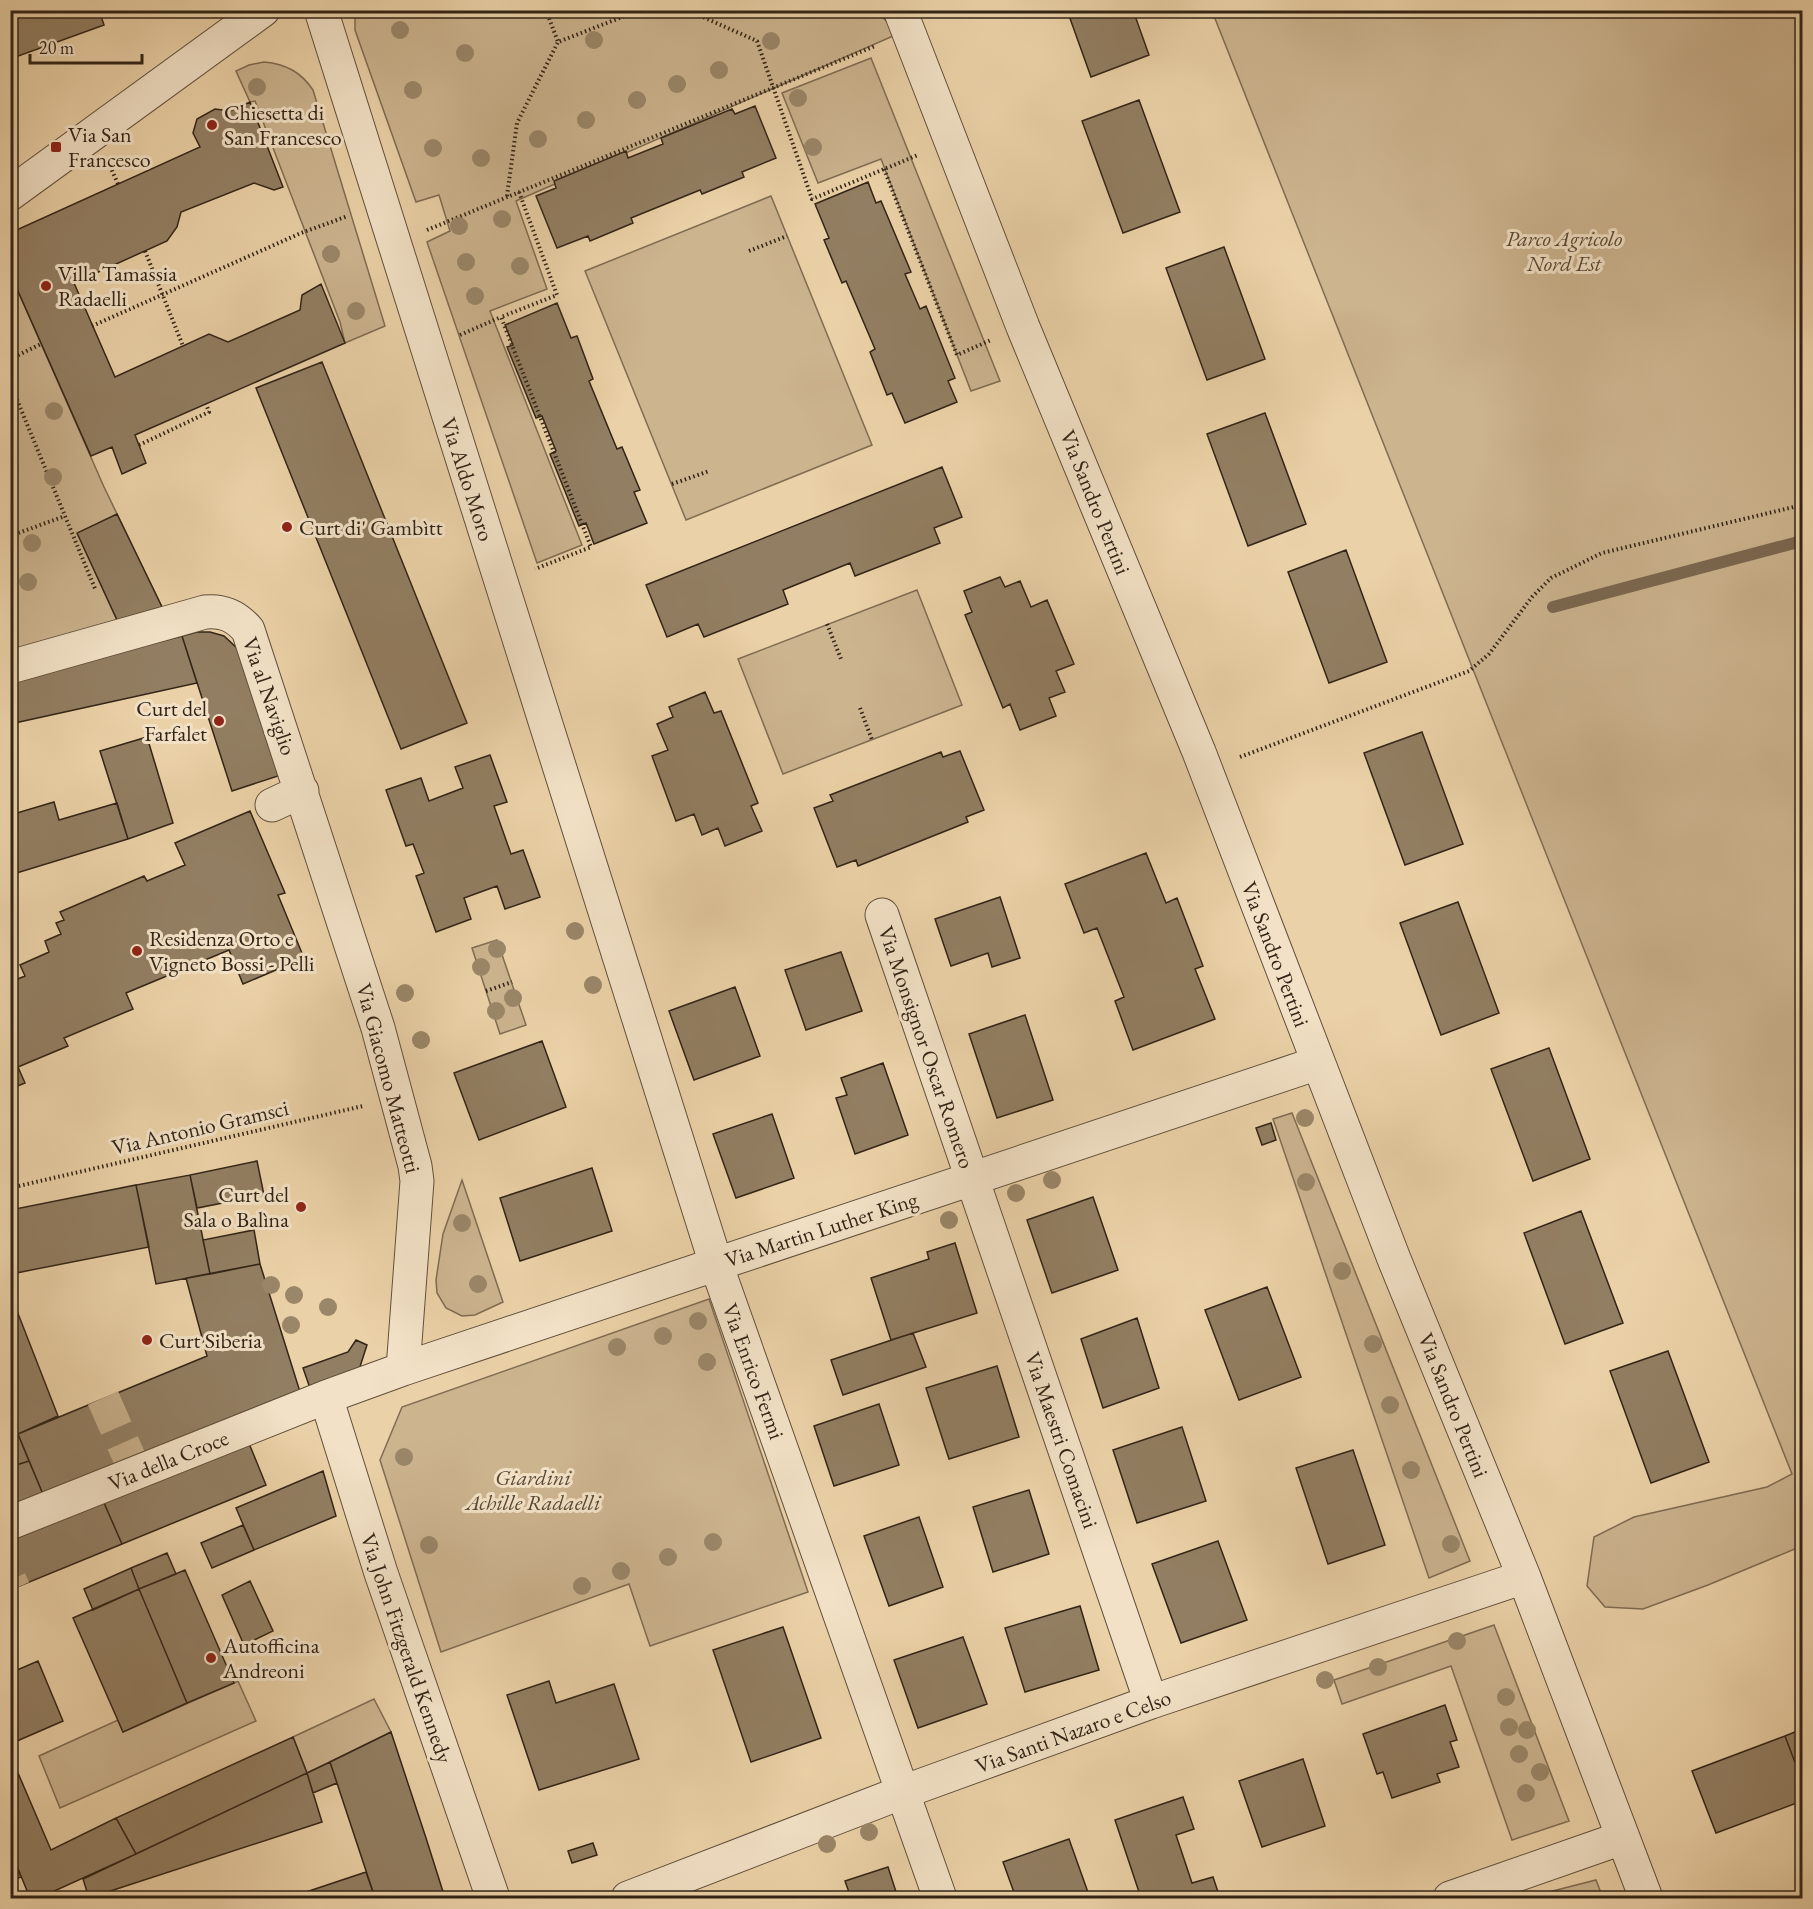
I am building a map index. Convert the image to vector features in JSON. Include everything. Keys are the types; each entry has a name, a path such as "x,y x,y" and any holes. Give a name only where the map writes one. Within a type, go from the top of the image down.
{"street":[{"path":"10,194 263,10"},
{"name":"Via Aldo Moro","path":"321,10 615,947"},
{"name":"Via Sandro Pertini","path":"900,10 1023,327 1207,773 1394,1259 1524,1577 1646,1899"},
{"name":"Via al Naviglio","path":"10,667 212,611 226,613 238,620 251,636 325,864"},
{"path":"272,805 302,791"},
{"name":"Via Giacomo Matteotti","path":"325,864 378,1028 415,1166 417,1181 403,1369"},
{"name":"Via Monsignor Oscar Romero","path":"882,915 972,1179"},
{"name":"Via Enrico Fermi","path":"615,947 716,1264 940,1899"},
{"name":"Via Martin Luther King","path":"326,1397 403,1369 1318,1063"},
{"name":"Via Maestri Comacini","path":"972,1179 1151,1702"},
{"name":"Via della Croce","path":"10,1523 134,1468 326,1397"},
{"name":"Via John Fitzgerald Kennedy","path":"326,1397 381,1573 492,1899"},
{"name":"Via Santi Nazaro e Celso","path":"628,1899 903,1792 1151,1702 1524,1577"},
{"path":"1450,1899 1622,1839"}],"path":[{"path":"546,10 558,42"},
{"path":"507,197 517,123 558,42 640,10"},
{"path":"687,10 757,41 812,199 951,141"},
{"path":"394,244 883,43"},
{"path":"884,169 957,355 1023,327"},
{"path":"427,349 557,295 519,192"},
{"path":"92,326 301,234 382,203"},
{"path":"749,251 787,236"},
{"path":"145,251 183,346"},
{"path":"501,317 591,547 501,582"},
{"path":"10,359 41,344"},
{"path":"10,383 96,591"},
{"path":"139,445 209,412 206,404"},
{"path":"672,484 709,471"},
{"path":"1207,773 1258,749 1469,671 1489,654 1532,597 1551,578 1602,553 1803,505"},
{"path":"10,536 65,516"},
{"path":"828,624 841,659"},
{"path":"860,708 873,740"},
{"path":"486,991 512,982"},
{"name":"Via Antonio Gramsci","path":"10,1188 397,1099"}],"green space":[{"path":"874,10 900,33 516,201 547,289 490,311 582,545 537,563 427,242 450,231 439,195 416,202 355,30 355,11"},
{"name":"Parco Agricolo Nord Est","path":"1212,11 1802,11 1802,1546 1643,1609 1605,1607 1587,1586 1594,1537 1634,1517 1767,1487 1792,1474"},
{"path":"871,58 1000,381 971,391 881,159 818,183 782,93"},
{"path":"264,62 292,70 313,90 385,326 345,343 340,322 255,101 250,102 236,71"},
{"path":"771,196 872,445 686,520 585,271"},
{"path":"10,273 104,487 162,607 10,651"},
{"path":"917,590 962,705 783,774 738,659"},
{"path":"497,940 526,1025 500,1034 472,948"},
{"path":"1292,1113 1470,1561 1429,1578 1273,1119"},
{"path":"462,1180 503,1302 475,1315 462,1316 446,1308 437,1293 436,1280 443,1234"},
{"name":"Giardini Achille Radaelli","path":"709,1299 808,1592 650,1646 629,1584 441,1652 380,1460 402,1407"},
{"path":"1494,1625 1569,1821 1512,1840 1451,1666 1342,1704 1334,1680"},
{"path":"238,1681 256,1721 60,1808 39,1756 118,1720 123,1732"},
{"path":"374,1699 391,1732 307,1773 293,1737"},
{"path":"1596,1880 1603,1898 1534,1898 1533,1896"}],"building":[{"path":"10,10 99,10 104,25 10,59"},
{"path":"1067,10 1133,10 1149,55 1091,77"},
{"path":"1139,100 1180,212 1123,233 1082,121"},
{"name":"Villa Tamassia Radaelli","path":"250,102 283,187 274,190 254,183 181,212 177,227 167,241 74,283 115,377 209,334 228,342 300,310 302,295 321,284 345,343 135,435 146,463 122,474 112,447 91,456 10,273 10,233 200,147 193,133 197,119 215,109 230,111"},
{"path":"755,106 776,158 742,172 744,177 702,194 700,190 631,218 633,223 590,241 588,236 557,248 536,196 556,188 554,181 626,151 628,158 663,144 661,138 732,109 735,114"},
{"path":"868,182 876,203 881,201 911,272 905,274 920,309 926,306 955,378 948,381 957,402 905,423 892,393 887,395 870,352 875,349 846,281 842,283 824,240 829,238 815,204"},
{"path":"1224,247 1265,359 1207,380 1166,268"},
{"path":"557,303 571,338 577,336 593,379 589,381 617,449 622,447 640,490 634,492 647,523 594,544 586,523 579,526 550,454 556,451 542,416 536,418 507,347 513,345 505,325"},
{"path":"322,362 467,723 401,749 256,388"},
{"path":"1265,413 1306,524 1248,546 1207,434"},
{"path":"942,467 962,517 934,528 940,543 855,576 850,563 783,590 788,604 704,637 698,624 667,637 646,585"},
{"path":"117,514 162,607 117,620 77,533"},
{"path":"1346,550 1387,662 1329,683 1288,572"},
{"path":"1000,577 1005,587 1020,581 1031,607 1047,600 1074,664 1056,671 1065,692 1049,698 1056,716 1020,730 1010,704 1003,708 965,615 972,612 964,591"},
{"path":"197,632 210,632 224,636 239,650 284,774 232,791 182,636"},
{"path":"182,636 197,683 10,724 10,680"},
{"path":"705,692 714,713 721,711 758,803 751,806 762,831 725,846 718,828 702,835 694,814 676,821 652,756 668,750 657,724 673,717 669,707"},
{"path":"1422,732 1463,844 1405,865 1364,753"},
{"path":"147,737 173,823 128,839 100,751"},
{"path":"960,751 984,810 966,817 968,822 858,866 856,860 837,867 814,808 833,801 830,795 941,752 943,757"},
{"path":"490,755 507,802 494,806 511,854 523,850 540,897 505,909 497,886 464,898 471,919 436,932 416,876 424,873 413,844 406,846 386,790 421,778 429,801 463,788 455,767"},
{"path":"54,802 59,820 117,803 128,839 10,875 10,815"},
{"name":"Residenza Orto e Vigneto Bossi - Pelli","path":"250,811 285,893 278,895 304,958 243,984 229,950 126,993 133,1009 64,1038 68,1046 18,1067 25,1083 10,1089 10,982 25,976 20,965 49,952 45,941 61,934 56,923 64,920 60,912 144,876 147,881 185,865 175,843"},
{"path":"1146,853 1166,903 1177,898 1203,966 1195,969 1215,1019 1133,1050 1115,1001 1124,997 1097,928 1084,933 1065,884"},
{"path":"1000,897 1020,958 992,967 988,953 951,966 935,919"},
{"path":"1458,902 1499,1013 1441,1035 1400,923"},
{"path":"841,952 862,1011 806,1030 785,970"},
{"path":"735,987 760,1056 694,1080 669,1011"},
{"path":"1025,1015 1053,1100 997,1118 969,1034"},
{"path":"542,1041 566,1107 479,1140 454,1073"},
{"path":"1549,1048 1590,1159 1533,1181 1491,1069"},
{"path":"883,1063 908,1135 855,1154 836,1098 847,1095 841,1078"},
{"path":"772,1114 794,1178 736,1198 713,1134"},
{"path":"1271,1123 1276,1140 1262,1145 1256,1128"},
{"path":"257,1161 264,1195 197,1208 190,1175"},
{"path":"592,1168 612,1231 520,1261 500,1198"},
{"path":"190,1175 210,1274 156,1284 136,1185"},
{"path":"136,1185 149,1247 16,1273 10,1247 10,1210"},
{"path":"1093,1197 1118,1270 1052,1293 1027,1220"},
{"path":"1581,1211 1623,1323 1565,1344 1524,1233"},
{"path":"254,1230 260,1264 210,1274 203,1240"},
{"path":"955,1243 977,1313 891,1340 871,1278 929,1259 927,1252"},
{"path":"260,1264 301,1395 45,1499 18,1434 207,1356 186,1278"},
{"path":"1267,1287 1301,1377 1239,1400 1205,1310"},
{"path":"10,1293 58,1416 18,1434 10,1415"},
{"path":"1137,1318 1159,1388 1103,1408 1081,1339"},
{"path":"913,1333 926,1367 843,1395 831,1360"},
{"path":"356,1340 367,1345 358,1373 311,1391 303,1368 348,1352"},
{"path":"1668,1351 1709,1462 1651,1483 1610,1371"},
{"path":"997,1366 1019,1437 949,1459 926,1388"},
{"path":"879,1404 899,1465 834,1486 814,1426"},
{"path":"10,1415 29,1461 10,1467"},
{"path":"1182,1427 1206,1501 1137,1523 1113,1450"},
{"path":"246,1436 266,1485 122,1544 101,1496"},
{"path":"1353,1450 1385,1545 1328,1564 1296,1468"},
{"path":"29,1461 45,1499 10,1512 10,1467"},
{"path":"323,1471 336,1516 254,1550 236,1508"},
{"path":"1029,1490 1049,1554 993,1572 973,1507"},
{"path":"101,1496 122,1544 10,1590 10,1533"},
{"path":"919,1517 943,1587 889,1606 864,1536"},
{"path":"243,1525 254,1550 212,1568 201,1543"},
{"path":"1218,1541 1247,1620 1181,1643 1152,1564"},
{"path":"167,1553 176,1574 139,1589 131,1568"},
{"path":"131,1568 139,1589 93,1610 84,1589"},
{"path":"185,1570 234,1683 187,1703 139,1589"},
{"path":"250,1581 273,1631 244,1645 222,1595"},
{"path":"139,1589 187,1703 123,1732 73,1618"},
{"path":"1080,1606 1099,1670 1025,1692 1005,1628"},
{"path":"783,1627 821,1738 751,1762 713,1650"},
{"path":"963,1637 987,1704 918,1728 894,1660"},
{"path":"38,1661 63,1721 10,1744 10,1673"},
{"path":"549,1681 556,1703 614,1684 639,1759 539,1790 507,1695"},
{"path":"1445,1705 1457,1740 1450,1742 1459,1767 1437,1774 1440,1782 1392,1798 1383,1772 1377,1774 1363,1734"},
{"path":"1802,1729 1802,1781 1785,1736"},
{"path":"391,1732 445,1898 375,1898 330,1762"},
{"path":"1785,1736 1802,1781 1802,1801 1716,1833 1692,1771"},
{"path":"293,1737 307,1773 136,1854 116,1818"},
{"path":"1303,1759 1325,1826 1262,1847 1239,1781"},
{"path":"330,1762 337,1783 313,1793 307,1773"},
{"path":"15,1766 51,1850 116,1818 136,1854 39,1898 30,1898 10,1849 10,1768"},
{"path":"307,1773 322,1822 89,1898 83,1879"},
{"path":"1183,1797 1194,1829 1176,1835 1192,1883 1213,1877 1220,1898 1141,1898 1115,1820"},
{"path":"1069,1839 1090,1898 1016,1898 1003,1862"},
{"path":"593,1843 597,1855 572,1863 568,1851"},
{"path":"10,1849 21,1877 10,1881"},
{"path":"888,1867 898,1898 851,1898 845,1881"},
{"path":"366,1872 375,1898 288,1898"}],"waterway":[{"path":"1553,607 1802,541"}],"tunnel":[{"path":"103,1398 132,1464"},
{"path":"10,1580 14,1589"}],"place":[{"name":"Chiesetta di San Francesco","path":"212,125"},
{"name":"Via San Francesco","path":"56,147"},
{"name":"Villa Tamassia Radaelli","path":"46,286"},
{"name":"Curt di' Gambìtt","path":"287,527"},
{"name":"Curt del Farfalet","path":"219,721"},
{"name":"Residenza Orto e Vigneto Bossi - Pelli","path":"137,951"},
{"name":"Curt del Sala o Balìna","path":"301,1207"},
{"name":"Curt Siberia","path":"147,1340"},
{"name":"Autofficina Andreoni","path":"211,1658"}]}
